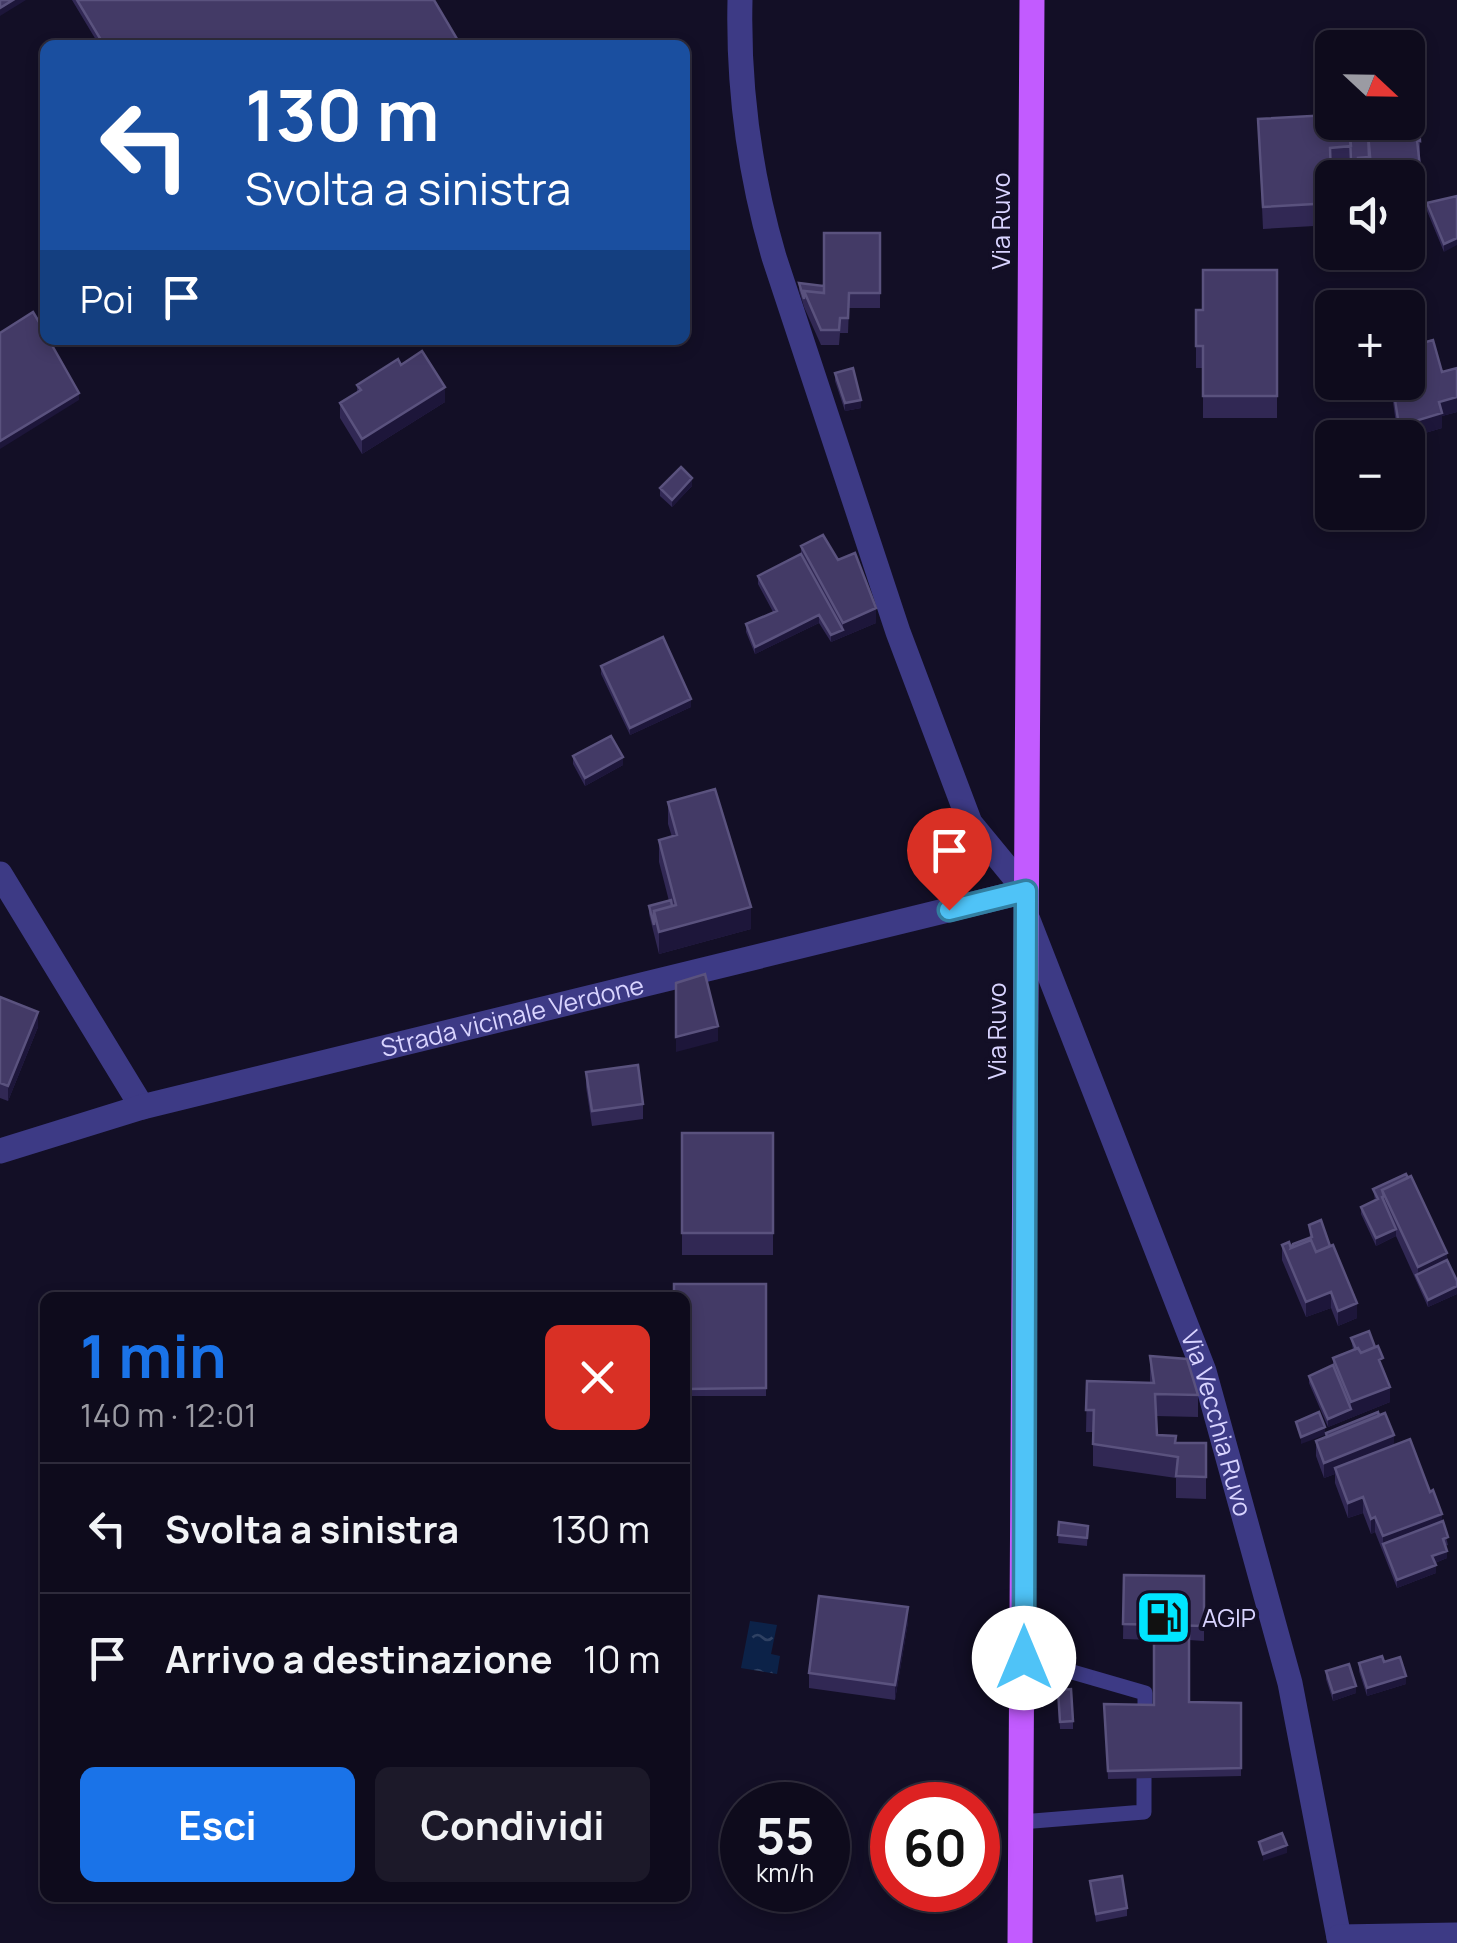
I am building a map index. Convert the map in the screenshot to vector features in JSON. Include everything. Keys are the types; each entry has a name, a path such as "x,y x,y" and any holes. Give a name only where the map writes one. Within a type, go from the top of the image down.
{"main road":[{"name":"Via Ruvo","path":"1020,1943 1032,0"}],"street":[{"path":"740,0 749,143 759,204 774,257 898,632 970,823 1026,891"},
{"path":"0,874 142,1106"},
{"name":"Strada vicinale Verdone","path":"0,1151 142,1106 1026,891"},
{"name":"Via Vecchia Ruvo","path":"1028,920 1204,1371 1290,1684 1340,1940"},
{"path":"1340,1940 1457,1935"}],"lane":[{"path":"1021,1822 1144,1812 1145,1693 1024,1658"}],"water":[{"path":"750,1621 777,1625 771,1654 780,1656 777,1674 741,1668"}],"building":[{"path":"77,0 434,0 458,40 101,40"},
{"path":"1315,116 1315,140 1350,140 1351,146 1330,148 1330,160 1315,160 1315,204 1263,207 1258,119"},
{"path":"1350,140 1368,140 1369,157 1351,160"},
{"path":"1369,140 1417,140 1419,160 1370,160"},
{"path":"1457,196 1457,238 1444,244 1427,203"},
{"path":"824,233 880,233 880,293 849,293 848,318 840,318 839,330 821,330 804,291 824,293"},
{"path":"1203,270 1277,270 1277,396 1203,396 1203,346 1196,346 1196,310 1203,310"},
{"path":"799,283 824,286 824,293 804,291 804,299"},
{"path":"33,312 40,324 40,345 52,345 79,393 0,441 0,333"},
{"path":"1433,340 1442,372 1457,368 1457,397 1439,402 1442,413 1419,420 1398,420 1395,400 1425,400 1425,342"},
{"path":"422,351 445,387 362,439 340,403 361,390 357,385 398,359 401,365"},
{"path":"853,368 861,400 845,403 835,373"},
{"path":"681,467 692,478 672,500 660,488"},
{"path":"823,535 838,560 855,553 876,608 843,623 801,546"},
{"path":"801,554 843,630 831,635 819,615 755,647 746,624 777,611 758,576"},
{"path":"663,637 691,699 630,728 601,666"},
{"path":"611,736 623,757 585,778 573,756"},
{"path":"715,789 751,907 659,932 654,911 676,905 659,840 677,835 668,802"},
{"path":"671,900 672,906 654,911 654,925 649,906"},
{"path":"705,974 718,1026 676,1037 676,983"},
{"path":"0,997 38,1012 8,1086 0,1083"},
{"path":"638,1065 643,1104 592,1111 586,1072"},
{"path":"682,1133 773,1133 773,1233 682,1233"},
{"path":"1406,1174 1408,1178 1382,1190 1396,1229 1376,1238 1361,1207 1378,1199 1373,1189"},
{"path":"1411,1176 1447,1253 1418,1267 1382,1190"},
{"path":"1321,1220 1330,1246 1316,1252 1311,1240 1291,1248 1312,1237 1309,1225"},
{"path":"1311,1240 1316,1252 1333,1245 1357,1303 1338,1311 1331,1292 1306,1302 1282,1245 1289,1242 1291,1248"},
{"path":"1447,1260 1457,1286 1428,1300 1416,1275"},
{"path":"674,1284 766,1284 766,1388 690,1389 690,1292 674,1292"},
{"path":"1369,1331 1375,1347 1361,1353 1351,1338"},
{"path":"1378,1346 1390,1387 1351,1402 1333,1358 1358,1348 1361,1353"},
{"path":"1150,1356 1187,1359 1198,1395 1155,1394 1157,1435 1176,1436 1175,1443 1206,1443 1206,1477 1176,1476 1178,1457 1093,1444 1094,1410 1086,1410 1087,1381 1154,1383"},
{"path":"1333,1365 1351,1409 1328,1419 1309,1376"},
{"path":"1319,1412 1325,1427 1301,1437 1296,1422"},
{"path":"1378,1412 1379,1416 1327,1437 1326,1433"},
{"path":"1385,1413 1394,1435 1324,1463 1316,1441"},
{"path":"1410,1439 1442,1514 1383,1536 1363,1497 1348,1503 1335,1468"},
{"path":"1443,1521 1447,1551 1432,1556 1436,1565 1397,1580 1383,1544"},
{"path":"1059,1522 1088,1526 1087,1538 1058,1535"},
{"path":"1124,1575 1204,1576 1204,1626 1123,1624"},
{"path":"819,1596 908,1607 895,1685 809,1673"},
{"path":"1154,1633 1189,1633 1189,1702 1241,1703 1241,1768 1108,1771 1104,1704 1154,1705"},
{"path":"1382,1656 1384,1662 1400,1657 1406,1676 1367,1688 1359,1663"},
{"path":"1349,1664 1356,1686 1333,1693 1326,1671"},
{"path":"1071,1689 1073,1721 1060,1722 1058,1690"},
{"path":"1282,1833 1287,1845 1263,1854 1259,1842"},
{"path":"1122,1876 1127,1908 1096,1914 1090,1881"}],"place":[{"name":"AGIP","path":"1163,1618"}],"route":[{"path":"949,910 1026,891 1024,1658"}]}
